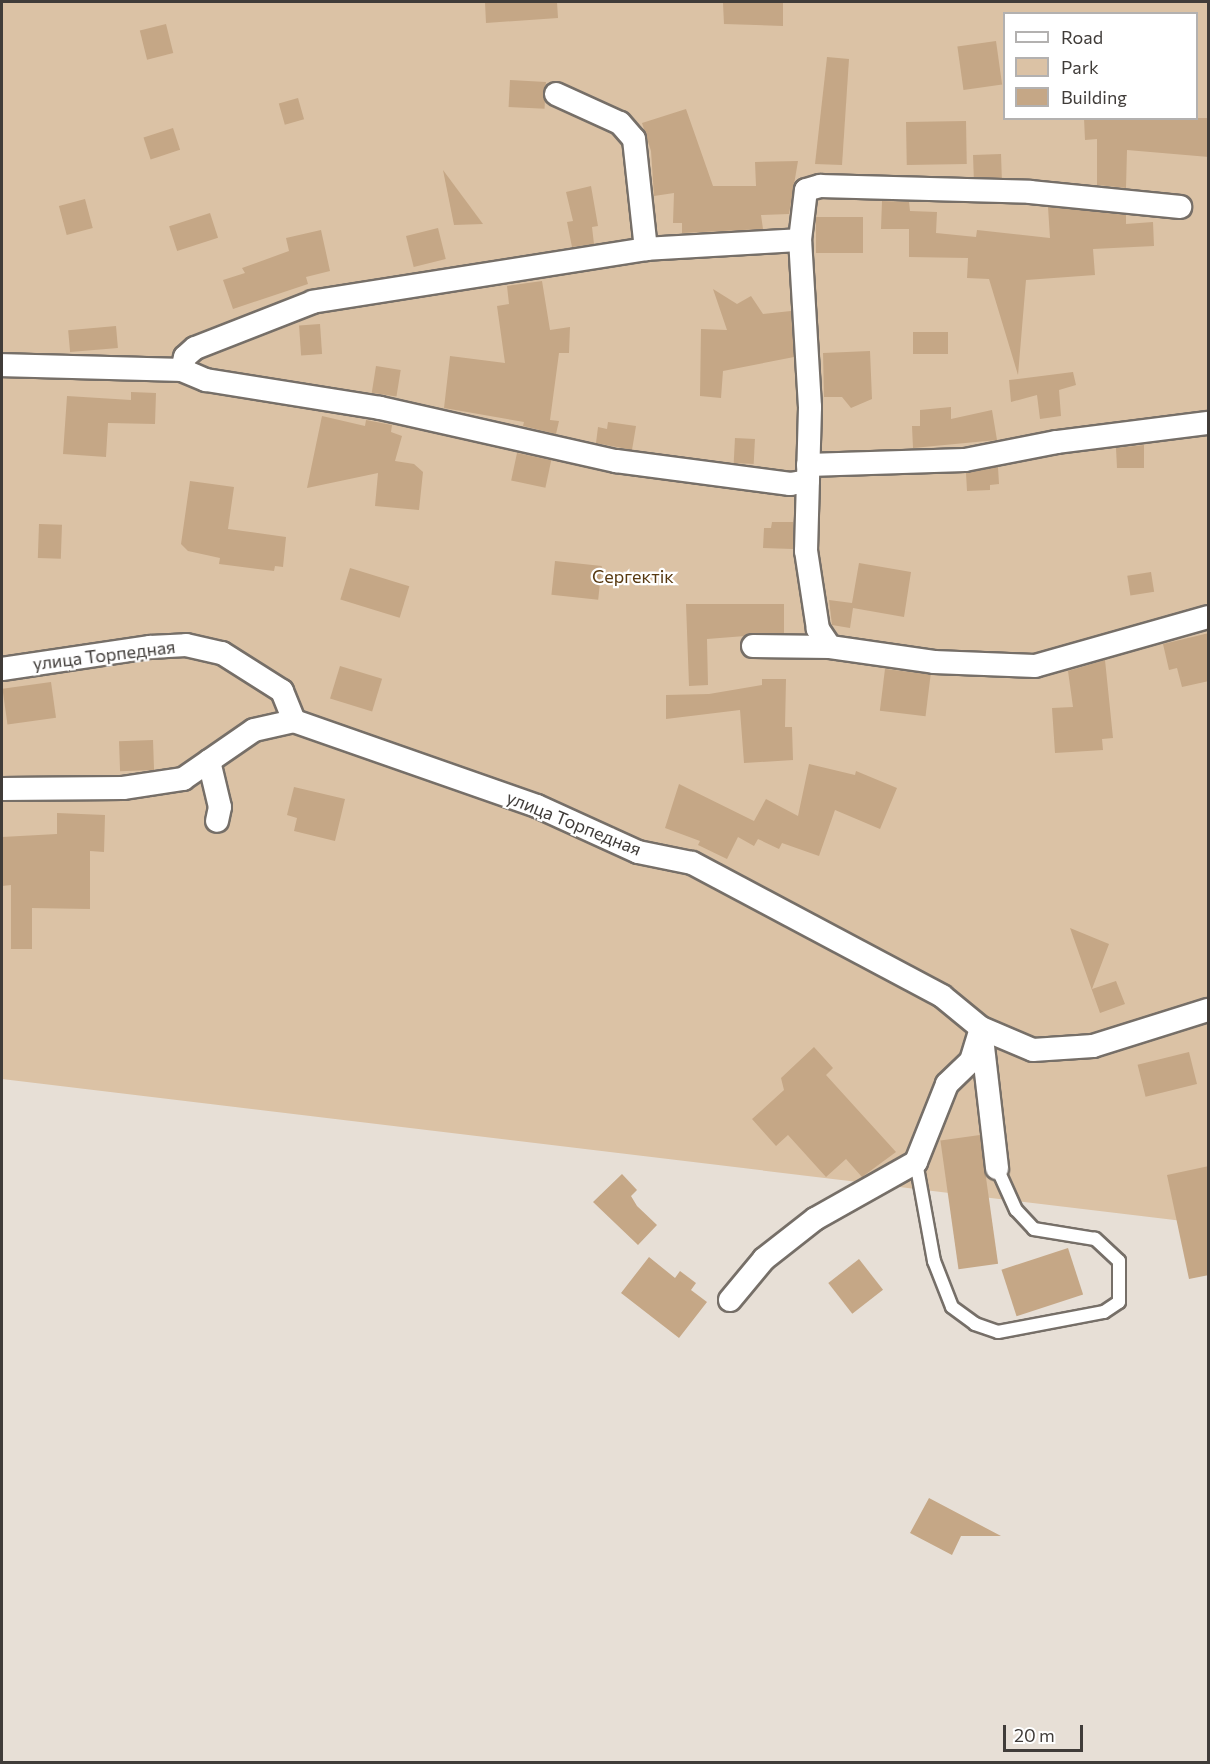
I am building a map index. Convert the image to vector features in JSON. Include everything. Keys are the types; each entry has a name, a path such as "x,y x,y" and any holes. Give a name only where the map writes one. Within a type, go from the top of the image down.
{"street":[{"path":"556,94 620,123 634,139 646,249"},
{"path":"830,647 818,629 806,551 808,324 800,240 806,190 820,186 1030,192 1180,207"},
{"path":"182,370 185,357 195,348 313,302 646,249 800,240"},
{"path":"2,365 182,370 206,380 246,383 544,441 616,461 790,484 808,473 965,460 1057,442 1209,423"},
{"path":"753,646 830,647 934,662 1035,666 1209,617"},
{"name":"улица Торпедная","path":"2,669 186,645 222,653 249,667 282,691 294,722 537,806 638,852 692,863 942,996 981,1028 1033,1050 1067,1051 1209,1010"},
{"path":"2,789 155,785 183,779 254,730 294,722"},
{"path":"209,761 223,814"},
{"path":"730,1300 764,1259 815,1218 916,1162 947,1084 971,1061 981,1028"},
{"path":"981,1028 997,1168"}],"lane":[{"path":"916,1162 934,1261 952,1307 975,1324 998,1332 1104,1312 1119,1302 1119,1261 1095,1239 1034,1229 1016,1210 997,1168"}],"green space":[{"name":"Сергектік","path":"2,2 1208,2 1208,1224 2,1079"}],"building":[{"path":"485,2 557,2 558,18 486,23"},
{"path":"783,2 783,26 724,24 723,3"},
{"path":"166,24 173,53 147,60 140,31"},
{"path":"996,41 1002,85 964,90 957,46"},
{"path":"827,57 849,59 842,165 815,164"},
{"path":"510,80 546,82 545,109 509,107"},
{"path":"298,98 304,119 285,125 279,104"},
{"path":"686,109 713,186 756,186 755,162 798,161 789,214 761,215 763,229 682,233 682,223 673,223 674,193 654,196 651,151 642,123"},
{"path":"1198,118 1209,118 1209,157 1127,150 1126,188 1097,185 1097,139 1085,140 1084,120 1198,120"},
{"path":"966,121 967,164 907,165 906,122"},
{"path":"173,128 180,150 151,159 144,138"},
{"path":"1001,154 1002,178 974,179 973,155"},
{"path":"443,170 483,224 454,225"},
{"path":"591,186 598,226 592,227 594,244 572,247 567,222 573,221 566,192"},
{"path":"85,199 93,228 67,235 59,206"},
{"path":"882,201 909,202 910,211 937,212 936,233 976,237 977,230 1050,238 1048,207 1126,215 1126,224 1153,222 1154,246 1093,249 1095,275 1026,280 1018,375 989,279 967,278 968,258 909,257 909,229 881,229"},
{"path":"210,213 218,238 177,251 169,226"},
{"path":"816,217 863,217 863,253 816,253"},
{"path":"438,228 446,259 414,267 406,236"},
{"path":"321,230 330,271 306,277 308,284 233,309 223,280 245,273 242,268 289,251 286,238"},
{"path":"542,281 550,330 570,327 569,353 559,353 550,420 559,421 556,434 523,426 524,422 444,408 450,356 505,363 497,306 509,304 507,286"},
{"path":"713,289 737,304 751,296 763,314 791,311 794,357 723,371 721,398 700,396 701,329 727,330"},
{"path":"320,324 322,354 301,355 299,325"},
{"path":"116,326 118,348 70,352 68,330"},
{"path":"913,332 948,332 948,354 913,354"},
{"path":"870,351 872,399 851,408 842,397 824,397 823,353"},
{"path":"376,366 401,370 396,397 372,393"},
{"path":"1073,372 1076,385 1059,390 1061,416 1040,419 1037,395 1011,402 1009,380"},
{"path":"131,392 156,393 155,424 108,423 106,457 63,454 67,396 131,400"},
{"path":"951,407 951,419 992,410 997,440 913,448 912,426 920,426 920,410"},
{"path":"322,416 365,426 366,420 392,425 391,432 402,436 395,461 414,464 423,472 419,510 375,506 378,473 307,488"},
{"path":"608,422 636,426 632,450 596,443 598,427 607,429"},
{"path":"735,438 755,439 754,464 734,463"},
{"path":"1144,445 1144,468 1117,468 1116,448"},
{"path":"517,453 551,460 545,488 511,480"},
{"path":"998,467 999,484 990,485 990,490 967,491 966,473"},
{"path":"190,481 234,487 228,529 286,537 283,567 275,566 274,571 219,564 220,558 188,551 181,544"},
{"path":"772,522 793,522 793,549 763,548 764,528 771,528"},
{"path":"39,524 62,525 61,559 38,558"},
{"path":"555,561 602,566 598,600 551,595"},
{"path":"859,563 911,572 904,617 853,608 850,628 832,625 829,600 852,603"},
{"path":"350,568 409,586 400,618 340,600"},
{"path":"1151,572 1154,592 1130,596 1127,576"},
{"path":"686,604 784,604 784,633 707,639 708,685 689,686"},
{"path":"1209,633 1209,681 1182,687 1177,668 1169,670 1163,644"},
{"path":"1105,660 1113,738 1102,739 1103,750 1055,753 1052,708 1073,707 1068,671"},
{"path":"340,666 382,679 372,711 330,699"},
{"path":"885,669 931,675 926,716 880,711"},
{"path":"762,679 786,679 785,727 792,727 793,760 744,763 740,710 666,719 666,695 709,694 762,685"},
{"path":"51,682 56,718 7,724 2,689"},
{"path":"153,740 154,770 120,771 119,741"},
{"path":"809,764 855,775 856,771 897,788 880,829 835,810 819,856 782,843 779,849 758,839 754,846 738,837 727,859 698,845 700,841 665,828 679,784 754,821 766,799 798,816"},
{"path":"294,787 345,799 335,841 294,831 297,818 287,815"},
{"path":"57,813 105,815 104,852 90,851 90,909 32,908 32,949 11,949 11,885 2,886 2,837 57,834"},
{"path":"1070,928 1109,944 1092,989 1116,981 1125,1004 1100,1013"},
{"path":"814,1047 833,1068 826,1075 896,1152 862,1177 846,1159 826,1177 788,1135 776,1146 752,1119 784,1090 781,1078"},
{"path":"1189,1052 1197,1084 1146,1097 1138,1065"},
{"path":"980,1135 998,1264 958,1269 940,1141"},
{"path":"1209,1166 1209,1275 1189,1279 1167,1175"},
{"path":"622,1174 637,1190 631,1196 637,1206 657,1225 638,1245 593,1202"},
{"path":"1068,1248 1083,1295 1017,1316 1001,1270"},
{"path":"649,1257 675,1278 680,1271 696,1283 691,1290 707,1302 679,1338 621,1293"},
{"path":"859,1259 883,1290 852,1314 828,1283"},
{"path":"929,1498 1001,1536 961,1536 952,1555 910,1533"}]}
